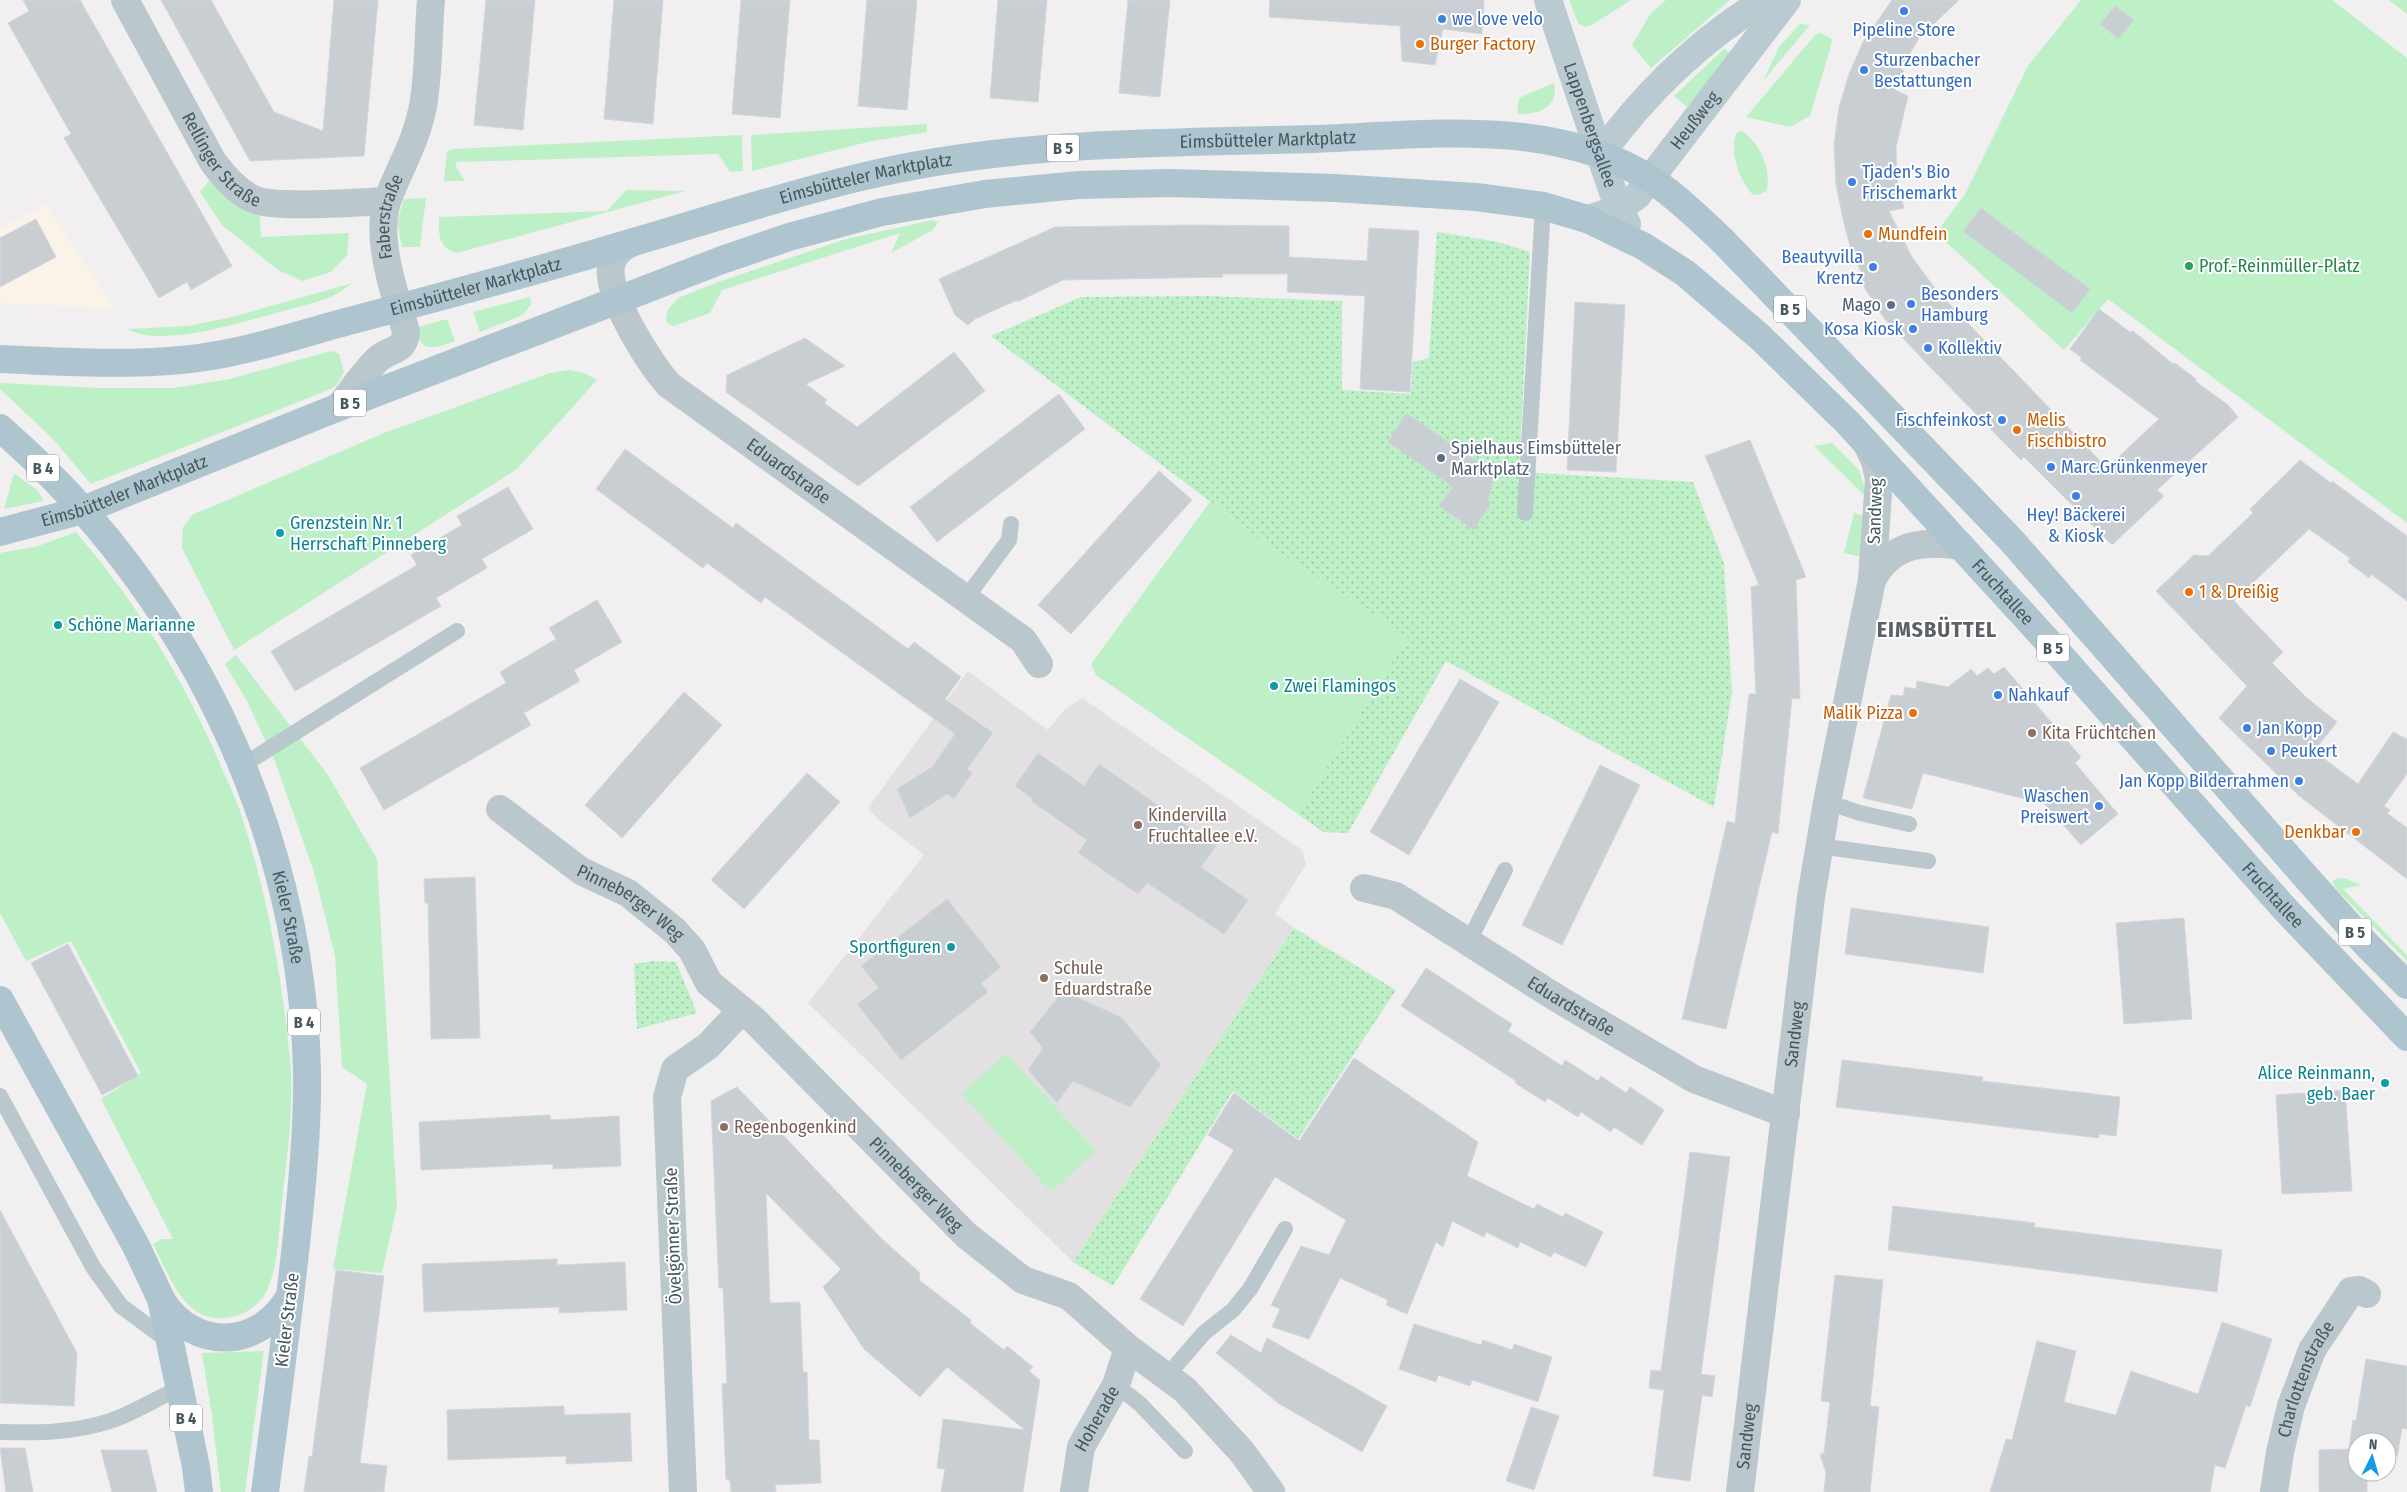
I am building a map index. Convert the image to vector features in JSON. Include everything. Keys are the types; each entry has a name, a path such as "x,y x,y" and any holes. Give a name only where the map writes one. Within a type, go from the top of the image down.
{"main road":[{"name":"Eimsbütteler Marktplatz","path":"0,358 153,362 222,354 399,308 794,194 863,176 922,164 1037,150 1122,144 1444,134 1505,135 1541,140 1600,155 1651,180 1678,199 1722,240"},
{"name":"Eimsbütteler Marktplatz","path":"0,532 83,510 339,407 739,254 841,221 926,203 985,194 1078,185 1170,183 1335,188 1449,195 1543,206 1587,219 1643,246 1685,273"},
{"name":"Fruchtallee","path":"1722,240 2012,541 2305,876 2407,985"},
{"name":"Fruchtallee","path":"1685,273 1760,337 1867,444 1961,546 2284,908 2407,1037"},
{"name":"Kieler Straße","path":"0,428 29,453 83,510 143,583 202,679 243,765 278,873 292,931 304,1023 307,1116 290,1296 265,1492"},
{"name":"B 4","path":"0,1003 136,1246 168,1311 188,1328 213,1337 240,1337 264,1326 283,1308 290,1296"},
{"name":"B 4","path":"161,1299 199,1492"}],"street":[{"name":"Rellinger Straße","path":"125,0 213,162 231,183 246,195 263,202 388,202"},
{"name":"Faberstraße","path":"339,407 378,358 400,347 406,340 406,331 399,308 385,242 384,226 388,202 412,146 423,105 431,0"},
{"name":"Lappenbergsallee","path":"1548,0 1619,209 1643,246"},
{"path":"1600,155 1648,94 1736,17 1765,0"},
{"name":"Heußweg","path":"1587,219 1606,215 1619,209 1637,196 1788,0"},
{"name":"Eduardstraße","path":"633,242 617,253 611,266 610,274 618,299 646,356 670,385 1023,640 1039,664"},
{"name":"Sandweg","path":"1740,1492 1819,846 1826,802 1872,580 1879,479 1875,461 1867,444"},
{"name":"Sandweg","path":"1872,580 1879,567 1900,550 1925,543 1961,546"},
{"name":"Pinneberger Weg","path":"500,809 581,871 628,893 674,930 692,950 709,983 753,1019 966,1235 1023,1280 1069,1296 1128,1348 1185,1390 1242,1452 1272,1492"},
{"name":"Eduardstraße","path":"1364,888 1396,896 1555,996 1694,1079 1786,1114"},
{"name":"Övelgönner Straße","path":"683,1492 667,1097 675,1070 708,1046 741,1011"},
{"name":"Charlottenstraße","path":"2274,1492 2280,1452 2291,1406 2312,1350 2350,1290 2358,1290 2367,1294"},
{"name":"Hoherade","path":"1074,1492 1081,1447 1116,1385 1128,1348"}],"lane":[{"path":"1525,512 1543,206"},
{"path":"966,598 1009,540 1011,524"},
{"path":"243,765 457,632"},
{"path":"1826,802 1860,813 1909,824"},
{"path":"1819,846 1928,861"},
{"path":"1469,941 1505,870"},
{"path":"0,1096 93,1267 121,1306 171,1344"},
{"path":"1166,1377 1204,1333 1233,1310 1250,1289 1285,1230"},
{"path":"1116,1385 1140,1404 1185,1451"},
{"path":"0,1432 44,1434 78,1430 112,1420 180,1388"}],"shaded area":[{"path":"45,205 114,308 0,303 0,228"},
{"name":"Schule Eduardstraße","path":"968,671 1048,730 1064,710 1082,698 1302,850 1306,864 1275,914 1294,928 1073,1262 808,1003 924,855 878,819 868,808"}],"green space":[{"path":"1569,0 1631,0 1592,25 1585,27 1578,23"},
{"path":"1666,0 1730,0 1651,68 1632,45 1651,13"},
{"name":"Prof.-Reinmüller-Platz","path":"2081,0 2332,0 2407,58 2407,523 2108,299 2064,350 1936,233 1965,194 2028,66"},
{"path":"2389,0 2407,0 2407,14"},
{"path":"1800,24 1810,25 1763,81 1779,47"},
{"path":"1820,33 1831,38 1832,42 1810,116 1790,127 1746,117 1816,34"},
{"path":"1724,49 1730,52 1730,55 1687,107 1674,96"},
{"path":"1554,83 1554,99 1550,104 1539,111 1517,114 1519,98"},
{"path":"927,124 927,132 872,141 752,171 751,135"},
{"path":"1742,131 1759,149 1766,165 1767,190 1761,194 1753,195 1748,189 1737,165 1734,147 1735,139 1737,132"},
{"path":"742,135 743,171 730,172 718,154 457,162 455,165 465,181 444,181 447,151 453,149"},
{"path":"214,175 225,191 260,217 261,237 349,233 347,255 331,272 302,281 278,270 222,225 200,192"},
{"path":"626,190 685,191 457,253 446,248 441,239 439,217 607,211"},
{"path":"426,198 420,247 402,247 397,221 404,199"},
{"path":"933,220 937,222 937,225 931,231 891,253 900,233 722,290 710,313 674,326 668,324 666,320 668,309 678,298 721,281 846,239"},
{"path":"1437,232 1498,242 1530,252 1519,472 1693,482 1724,563 1732,692 1714,807 1446,661 1348,833 1323,832 1298,814 1408,637 1261,540 991,336 1081,297 1208,296 1342,301 1342,390 1411,394 1413,362 1429,358"},
{"path":"353,283 338,293 318,301 248,321 204,331 161,336 142,334 127,329 188,326 232,317"},
{"path":"530,297 531,304 523,315 480,332 473,312"},
{"path":"447,319 455,341 442,346 424,346 418,336 418,327"},
{"path":"331,351 339,354 344,372 337,385 331,389 91,484 52,438 0,389 0,383 101,388 173,388 230,379"},
{"path":"570,370 584,373 597,380 517,469 234,650 182,548 183,527 192,515 384,433 550,373"},
{"path":"1832,443 1859,470 1869,500 1814,446"},
{"path":"14,473 37,490 44,501 4,509"},
{"path":"1210,502 1261,540 1408,637 1298,814 1096,675 1091,664"},
{"path":"1854,513 1866,516 1861,557 1844,553"},
{"path":"76,532 119,586 138,614 191,702 239,808 266,905 283,997 290,1059 289,1135 274,1270 266,1293 259,1302 246,1312 236,1316 219,1318 204,1315 193,1308 174,1285 153,1244 162,1239 173,1239 101,1099 141,1073 71,941 26,961 0,913 0,553 38,546"},
{"path":"236,655 328,775 377,859 397,1206 382,1273 333,1269 367,1084 342,1067 335,956 314,872 276,764 247,701 225,664"},
{"path":"2338,878 2361,885 2343,889 2407,955 2407,961 2337,890 2332,881"},
{"path":"1294,928 1396,990 1298,1139 1233,1091 1113,1286 1073,1262"},
{"path":"653,961 676,962 697,1013 637,1029 634,964"},
{"path":"1006,1053 1096,1151 1051,1192 962,1094"},
{"path":"264,1351 245,1492 221,1492 202,1353"}],"building":[{"path":"23,0 80,0 232,266 191,290 187,282 159,298 64,138 71,134 8,23 29,11"},
{"path":"161,0 211,0 274,112 323,131 334,0 378,0 364,156 250,161"},
{"path":"486,0 535,0 523,130 474,125"},
{"path":"614,0 663,0 653,124 604,119"},
{"path":"741,0 790,0 780,118 732,114"},
{"path":"867,0 917,0 907,110 858,106"},
{"path":"998,0 1047,0 1038,102 990,98"},
{"path":"1128,0 1170,0 1160,97 1119,93"},
{"path":"1270,0 1484,0 1482,34 1443,29 1435,65 1402,61 1400,26 1269,17"},
{"path":"1892,0 1959,0 1919,38 1901,69 1904,71 1895,90 1908,96 1896,147 1897,178 1904,208 1889,211 1912,257 1937,291 2107,468 2159,419 2080,360 2082,358 2070,349 2099,309 2130,332 2133,331 2173,364 2175,363 2196,379 2195,381 2228,405 2238,417 2157,490 2164,496 2112,545 2024,457 2021,460 1931,368 1884,318 1861,282 1864,278 1851,250 1836,184 1834,146 1839,107 1849,74 1863,42"},
{"path":"2115,6 2134,20 2118,39 2100,24"},
{"path":"1981,208 2090,289 2072,313 1963,231"},
{"path":"36,219 56,257 0,287 0,238"},
{"path":"1289,226 1289,257 1367,261 1369,228 1419,231 1410,392 1360,389 1365,296 1287,292 1288,274 1222,274 1223,277 1063,280 975,319 968,325 955,315 939,279 1055,227"},
{"path":"1575,302 1625,305 1616,472 1567,470"},
{"path":"805,338 845,366 806,384 827,400 824,403 857,427 954,352 985,391 858,486 726,392 727,375"},
{"path":"1059,394 1085,429 937,542 910,507"},
{"name":"Spielhaus Eimsbütteler Marktplatz","path":"1406,413 1495,474 1488,500 1491,502 1474,530 1439,506 1453,487 1388,442"},
{"path":"1750,440 1806,577 1796,580 1800,699 1792,698 1778,834 1772,832 1726,1029 1682,1019 1727,821 1735,823 1749,694 1756,694 1751,587 1759,585 1705,456"},
{"path":"625,449 733,528 736,523 908,649 914,642 961,677 945,699 993,733 967,769 972,773 954,799 947,794 910,818 897,789 932,767 955,734 765,597 761,603 707,563 703,568 596,489"},
{"path":"2300,460 2407,536 2407,601 2371,574 2369,578 2348,562 2350,558 2309,529 2234,601 2283,652 2272,663 2307,698 2337,722 2314,751 2358,784 2393,732 2407,739 2407,774 2384,806 2390,810 2387,813 2407,828 2407,879 2298,795 2219,718 2247,686 2156,591 2194,555 2208,556 2253,513 2250,509"},
{"path":"1159,471 1192,500 1071,634 1038,605"},
{"path":"508,487 533,529 482,559 487,568 436,598 441,606 295,691 271,651 417,565 411,555 462,525 457,516"},
{"path":"597,600 622,642 574,670 580,681 524,713 531,725 384,810 360,768 506,683 500,672 556,639 549,628"},
{"path":"2004,667 2081,757 2075,763 2118,814 2081,845 2045,804 1923,773 1912,809 1863,798 1891,695 1903,696 1905,687 1916,689 1917,681 1948,687 1971,669 1977,676 1988,668 1994,674"},
{"path":"1460,679 1499,702 1409,855 1370,832"},
{"path":"684,692 722,725 622,838 585,805"},
{"path":"1038,753 1084,786 1099,764 1216,846 1201,867 1248,900 1224,934 1147,883 1138,894 1078,853 1087,840 1031,801 1033,799 1015,786"},
{"path":"1600,765 1640,785 1562,945 1522,925"},
{"path":"807,773 840,802 744,909 711,880"},
{"path":"475,877 480,1038 431,1039 428,903 425,903 424,879"},
{"path":"947,899 1001,967 981,983 988,992 901,1060 857,1004 879,988 861,966"},
{"path":"1851,908 1989,927 1983,973 1845,954"},
{"path":"2184,918 2192,1019 2124,1024 2116,923"},
{"path":"68,944 138,1076 102,1095 31,963"},
{"path":"1426,968 1512,1024 1508,1031 1562,1066 1565,1060 1598,1081 1601,1076 1626,1093 1630,1087 1664,1110 1642,1145 1614,1127 1611,1132 1581,1112 1578,1117 1548,1098 1545,1102 1401,1006"},
{"path":"1063,991 1121,1017 1161,1065 1130,1107 1073,1081 1057,1103 1028,1070 1043,1048 1030,1032"},
{"path":"1354,1058 1478,1142 1467,1176 1534,1209 1537,1204 1563,1217 1565,1213 1603,1232 1586,1267 1554,1252 1551,1257 1520,1242 1518,1248 1486,1232 1484,1237 1452,1221 1443,1247 1436,1242 1407,1314 1386,1305 1388,1300 1340,1278 1309,1339 1272,1327 1280,1309 1271,1305 1301,1246 1329,1255 1346,1220 1275,1177 1183,1326 1140,1299 1234,1150 1208,1135 1234,1093 1299,1141"},
{"path":"1842,1060 1983,1077 1982,1081 2120,1097 2116,1136 2099,1134 2099,1138 1836,1107"},
{"path":"737,1087 881,1238 920,1273 919,1280 971,1320 970,1323 1004,1350 1007,1346 1033,1367 1029,1371 1040,1380 1023,1492 941,1492 945,1469 937,1468 943,1419 1025,1430 947,1367 920,1397 864,1349 823,1287 841,1269 766,1193 770,1303 800,1302 803,1372 807,1372 809,1440 819,1440 821,1483 775,1485 776,1492 731,1492 730,1481 726,1479 722,1384 727,1383 723,1288 719,1288 711,1101"},
{"path":"2345,1090 2352,1191 2282,1194 2276,1095"},
{"path":"550,1115 551,1120 619,1116 621,1166 553,1169 553,1164 421,1170 419,1122"},
{"path":"1690,1152 1730,1157 1701,1374 1715,1376 1712,1397 1702,1395 1690,1481 1653,1476 1664,1390 1649,1388 1651,1370 1661,1371"},
{"path":"1893,1206 2035,1223 2034,1227 2222,1250 2217,1292 1888,1250"},
{"path":"0,1210 77,1353 74,1406 0,1403"},
{"path":"557,1259 557,1265 625,1262 627,1310 559,1313 559,1307 424,1312 422,1264"},
{"path":"336,1270 384,1276 360,1463 387,1466 384,1492 304,1492 309,1456 312,1457"},
{"path":"1835,1275 1883,1280 1870,1406 1879,1407 1870,1492 1824,1492 1826,1472 1820,1455 1824,1453 1830,1402 1821,1401"},
{"path":"2222,1322 2272,1339 2250,1407 2246,1405 2225,1468 2215,1465 2210,1492 1990,1492 2006,1439 2012,1440 2037,1341 2076,1351 2064,1402 2116,1415 2131,1371 2198,1394"},
{"path":"1414,1324 1481,1345 1483,1340 1512,1350 1514,1344 1552,1357 1538,1402 1472,1380 1470,1386 1438,1375 1436,1382 1399,1369"},
{"path":"1231,1335 1261,1353 1267,1338 1387,1406 1362,1452 1278,1403 1216,1353"},
{"path":"2366,1359 2407,1366 2407,1429 2402,1428 2397,1457 2397,1432 2351,1432 2353,1420 2356,1421"},
{"path":"564,1406 564,1415 630,1413 632,1461 566,1464 566,1456 448,1460 447,1410"},
{"path":"1531,1407 1559,1416 1534,1490 1506,1481"},
{"path":"0,1448 25,1448 33,1492 6,1492"},
{"path":"2347,1449 2347,1482 2367,1482 2367,1492 2319,1492 2319,1450"},
{"path":"101,1450 147,1450 157,1492 112,1492"}],"place":[{"name":"Pipeline Store","path":"1904,11"},
{"name":"we love velo","path":"1442,19"},
{"name":"Burger Factory","path":"1420,44"},
{"name":"Sturzenbacher Bestattungen","path":"1864,70"},
{"name":"Tjaden's Bio Frischemarkt","path":"1852,182"},
{"name":"Mundfein","path":"1868,234"},
{"name":"Prof.-Reinmüller-Platz","path":"2189,266"},
{"name":"Beautyvilla Krentz","path":"1873,267"},
{"name":"Besonders Hamburg","path":"1911,304"},
{"name":"Mago","path":"1891,305"},
{"name":"Kosa Kiosk","path":"1913,329"},
{"name":"Kollektiv","path":"1928,348"},
{"name":"Fischfeinkost","path":"2002,420"},
{"name":"Melis Fischbistro","path":"2017,430"},
{"name":"Spielhaus Eimsbütteler Marktplatz","path":"1441,458"},
{"name":"Marc.Grünkenmeyer","path":"2051,467"},
{"name":"Hey! Bäckerei & Kiosk","path":"2076,496"},
{"name":"Grenzstein Nr. 1 Herrschaft Pinneberg","path":"280,533"},
{"name":"1 & Dreißig","path":"2189,592"},
{"name":"Schöne Marianne","path":"58,625"},
{"name":"Zwei Flamingos","path":"1274,686"},
{"name":"Nahkauf","path":"1998,695"},
{"name":"Malik Pizza","path":"1913,713"},
{"name":"Jan Kopp","path":"2247,728"},
{"name":"Kita Früchtchen","path":"2032,733"},
{"name":"Peukert","path":"2271,751"},
{"name":"Jan Kopp Bilderrahmen","path":"2299,781"},
{"name":"Waschen Preiswert","path":"2099,806"},
{"name":"Kindervilla Fruchtallee e.V.","path":"1138,825"},
{"name":"Denkbar","path":"2356,832"},
{"name":"Sportfiguren","path":"951,947"},
{"name":"Schule Eduardstraße","path":"1044,978"},
{"name":"Alice Reinmann, geb. Baer","path":"2385,1083"},
{"name":"Regenbogenkind","path":"724,1127"}],"district":[{"name":"EIMSBÜTTEL","path":"1937,629"}]}
